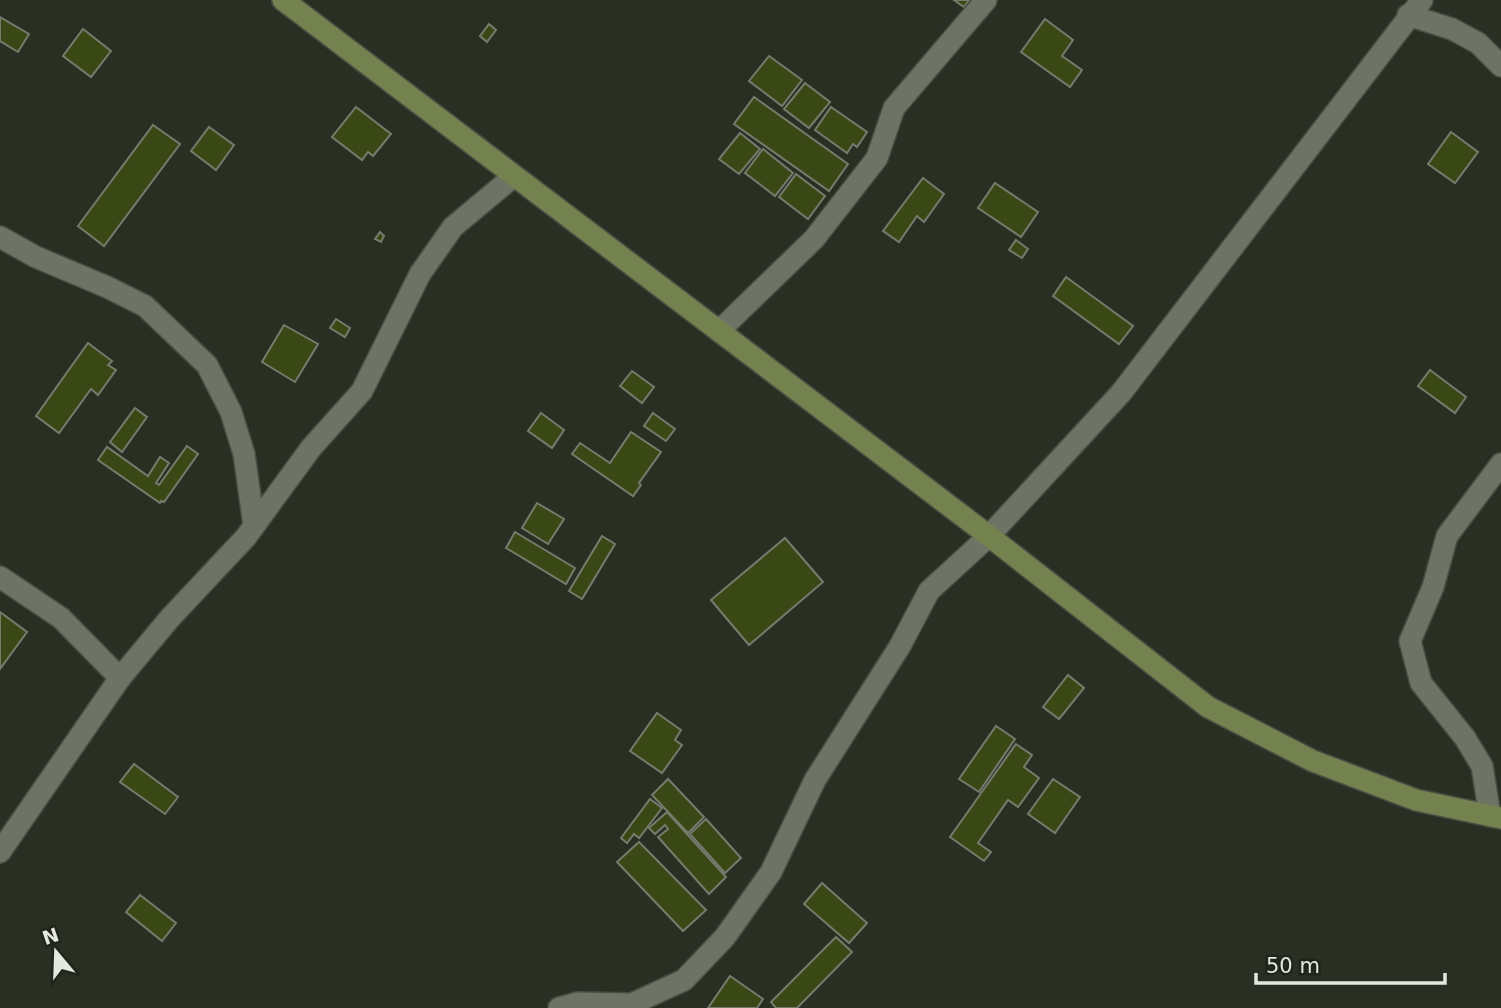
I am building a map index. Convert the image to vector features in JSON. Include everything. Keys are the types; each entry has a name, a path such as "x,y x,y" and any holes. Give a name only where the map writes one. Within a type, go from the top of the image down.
{"main road":[{"path":"283,0 989,536 1208,707 1313,761 1416,800 1495,817"}],"street":[{"path":"719,331 814,239 877,158 894,108 986,0"},
{"path":"559,1008 577,1003 632,1004 684,980 725,937 771,872 815,779 900,646 929,591 989,536 1121,393 1415,8 1478,43 1501,66"},
{"path":"0,852 121,678 170,618 229,555 311,448 362,391 420,274 453,227 514,176"},
{"path":"0,237 36,257 145,306 207,365 232,412 244,454 254,525"},
{"path":"1495,817 1482,766 1465,738 1421,683 1410,641 1433,587 1447,536 1501,464"},
{"path":"0,577 61,618 121,678"}],"building":[{"path":"954,0 969,0 964,7"},
{"path":"0,17 29,34 18,52 0,41"},
{"path":"1045,19 1073,40 1062,56 1082,70 1070,87 1021,52"},
{"path":"489,24 496,30 487,42 480,36"},
{"path":"83,29 111,51 91,77 63,56"},
{"path":"769,56 802,80 782,106 749,81"},
{"path":"805,83 830,102 809,128 784,109"},
{"path":"754,97 848,164 829,191 734,124"},
{"path":"356,107 391,134 373,156 368,152 362,160 332,137"},
{"path":"831,107 867,132 857,147 853,144 847,153 815,130"},
{"path":"153,125 180,144 104,246 78,226"},
{"path":"209,127 234,145 216,170 191,151"},
{"path":"1451,132 1478,152 1455,183 1428,164"},
{"path":"740,133 760,149 739,174 719,159"},
{"path":"763,149 793,173 775,196 745,173"},
{"path":"796,174 825,196 808,219 779,197"},
{"path":"923,178 944,194 924,222 917,216 899,242 883,231"},
{"path":"995,183 1038,212 1021,237 978,208"},
{"path":"380,232 384,236 381,242 375,239"},
{"path":"1016,240 1028,249 1022,258 1009,250"},
{"path":"1066,277 1133,326 1119,344 1053,296"},
{"path":"336,319 350,328 345,337 330,328"},
{"path":"284,325 318,344 295,382 262,362"},
{"path":"88,343 112,361 108,365 116,370 98,395 91,389 59,433 36,416"},
{"path":"1430,370 1466,397 1455,413 1418,386"},
{"path":"632,371 654,387 642,403 620,386"},
{"path":"135,408 147,417 122,452 110,442"},
{"path":"541,413 564,430 552,448 528,431"},
{"path":"653,413 675,429 666,441 644,426"},
{"path":"631,432 661,452 633,496 572,454 580,443 610,463"},
{"path":"187,446 198,454 164,502 160,503 98,460 107,447 148,476 160,457 169,463 156,483 159,485"},
{"path":"537,503 564,519 548,544 522,528"},
{"path":"515,532 575,568 566,584 506,548"},
{"path":"602,536 615,544 582,599 569,591"},
{"path":"785,538 823,582 749,645 711,600"},
{"path":"0,612 27,632 0,669"},
{"path":"1068,675 1084,688 1059,719 1043,707"},
{"path":"657,713 681,730 675,740 682,745 662,773 630,751"},
{"path":"996,726 1015,739 979,792 959,779"},
{"path":"1016,744 1032,755 1024,767 1039,778 1018,807 1008,800 978,843 991,852 984,861 950,837"},
{"path":"134,764 178,797 165,814 120,782"},
{"path":"668,779 704,817 688,833 652,795"},
{"path":"1053,779 1080,797 1055,833 1028,814"},
{"path":"650,799 662,808 639,838 634,834 627,843 621,838"},
{"path":"667,812 726,877 709,894 658,837 668,829 665,825 655,834 649,828"},
{"path":"706,819 741,858 725,873 690,834"},
{"path":"639,842 706,910 683,931 617,862"},
{"path":"822,883 867,923 849,943 804,904"},
{"path":"140,895 176,923 162,941 126,912"},
{"path":"836,937 852,952 797,1008 776,1008 771,1002"},
{"path":"730,976 763,999 757,1008 708,1008"}]}
